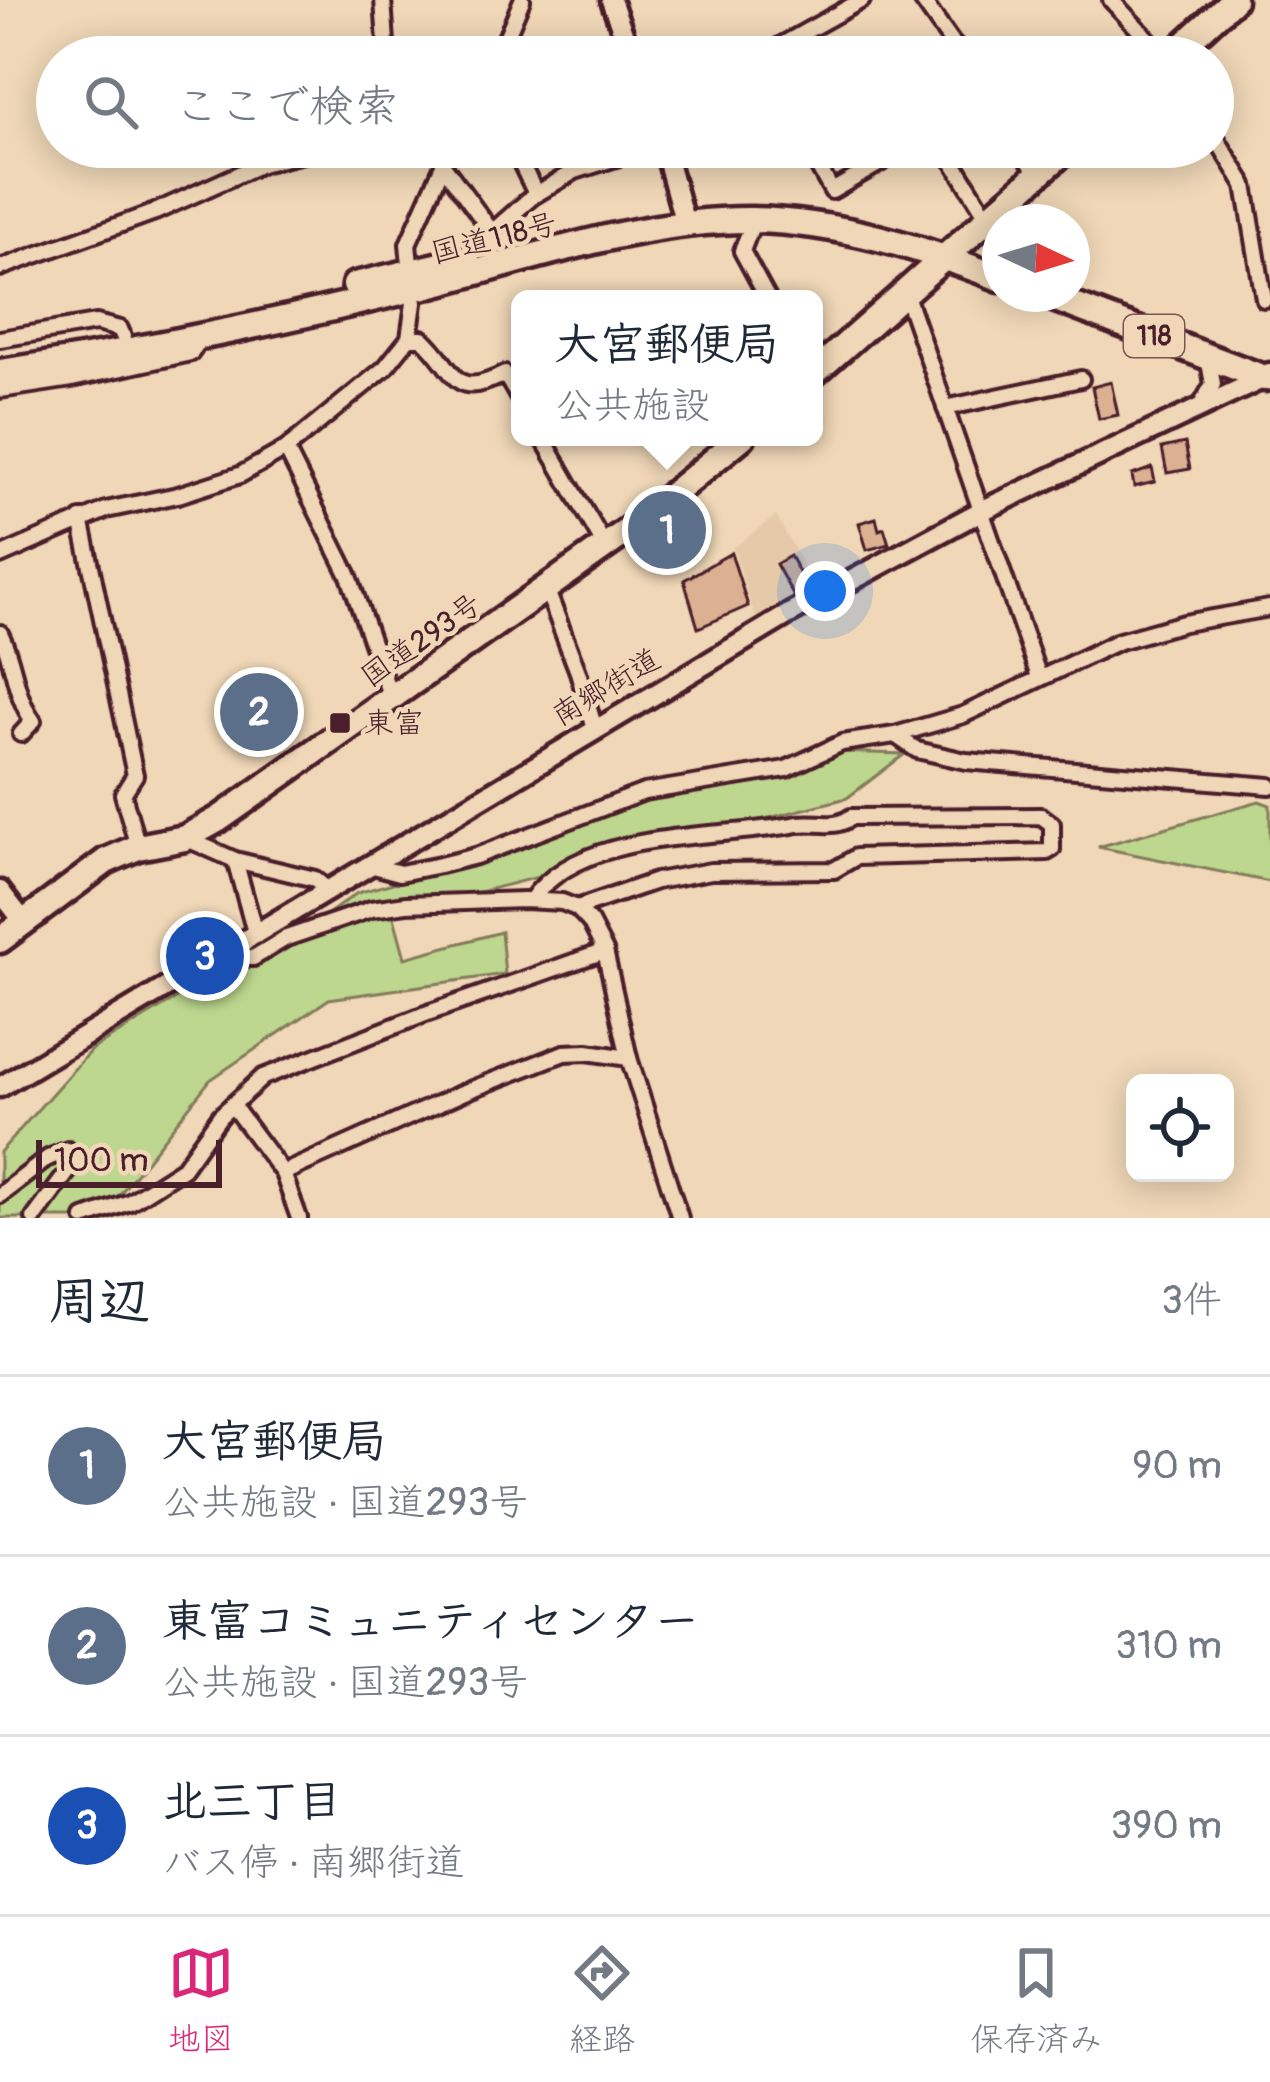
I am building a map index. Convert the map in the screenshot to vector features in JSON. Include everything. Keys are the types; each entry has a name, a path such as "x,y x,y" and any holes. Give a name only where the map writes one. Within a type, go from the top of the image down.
{"highway":[{"path":"1192,36 1233,0"},
{"path":"1004,204 1046,168"},
{"name":"国道118号","path":"0,357 412,280 492,242 756,206 837,212 907,228 982,268"},
{"name":"国道118号","path":"0,372 202,334 684,217 835,227 982,257"},
{"path":"823,365 982,223"},
{"name":"118","path":"1090,297 1242,359 1267,377"},
{"name":"118","path":"1090,312 1267,377"},
{"name":"国道293号","path":"0,940 106,861 138,847 185,838 664,504 732,446"}],"street":[{"path":"382,0 385,36"},
{"path":"507,36 522,0"},
{"path":"611,0 624,36"},
{"path":"798,36 862,0"},
{"path":"922,0 947,36"},
{"path":"1111,0 1147,36"},
{"path":"1234,167 1245,185 1264,299"},
{"path":"0,268 155,212 251,168"},
{"path":"0,556 80,519 240,475 286,448 385,368 409,338 412,280 408,244 441,168"},
{"path":"444,168 492,242 536,194 584,168"},
{"path":"523,168 536,194"},
{"path":"670,168 684,217"},
{"path":"819,168 832,191 872,168"},
{"path":"957,168 982,208"},
{"path":"1034,168 1038,175"},
{"path":"754,220 742,251 763,290"},
{"path":"905,292 1040,676"},
{"path":"0,339 96,323 120,329 123,336"},
{"path":"0,390 92,376 190,353 202,334"},
{"path":"409,338 422,338 432,347 460,385 481,386 505,374 511,384"},
{"path":"1200,407 1213,384 1207,356"},
{"name":"南郷街道","path":"0,1087 789,614 981,511 1267,377"},
{"path":"945,408 1081,379"},
{"path":"547,446 605,546"},
{"path":"286,448 349,576 392,698"},
{"path":"80,519 135,775 123,794 138,847"},
{"path":"546,588 595,729"},
{"path":"370,866 400,873 458,860 644,792 771,772 842,743 896,735 963,715 1103,647 1155,629 1270,608"},
{"path":"0,633 11,655 19,700 33,721 21,734"},
{"path":"896,735 917,751 966,760 1270,786"},
{"path":"531,901 554,874 583,857 662,842 802,823 837,825 851,817 1041,816 1052,824 1052,849 1046,852 856,857 834,869 711,872 656,881 577,908"},
{"path":"185,838 235,860 315,879 329,891"},
{"path":"235,860 256,936"},
{"path":"0,891 23,922"},
{"path":"221,957 253,958 286,938 371,909 531,901 562,902 577,908 605,951 628,1058 680,1218"},
{"path":"84,1218 130,1202 183,1168 232,1105 263,1077 605,951"},
{"path":"283,1173 564,1053 628,1058"},
{"path":"232,1105 283,1173 299,1218"},
{"path":"0,1195 48,1158 68,1150 74,1162 34,1218"}],"shaded area":[{"path":"776,516 815,587 755,617 733,548"}],"green space":[{"path":"835,752 905,754 847,798 393,914 405,958 501,932 505,974 329,999 210,1080 101,1218 0,1218 0,1152 91,1050 197,986 297,936 357,893 517,848 666,790 735,786 796,772"},
{"path":"1259,801 1270,805 1270,882 1098,847"}],"building":[{"path":"1111,382 1118,415 1099,419 1092,387"},
{"path":"1185,443 1190,469 1167,473 1162,448"},
{"path":"1152,468 1155,482 1134,487 1132,475"},
{"path":"674,515 687,539 672,547 674,552 653,560 643,540"},
{"path":"876,518 889,544 867,550 859,523"},
{"path":"731,553 748,606 698,628 684,580"},
{"path":"790,556 807,587 793,595 776,564"},
{"path":"265,697 279,726 263,732 257,720 249,721 242,704"}],"place":[{"name":"大宮郵便局","path":"667,530"},
{"name":"東富コミュニティセンター","path":"259,712"},
{"name":"東富","path":"340,723"},
{"name":"北三丁目","path":"205,956"}]}
